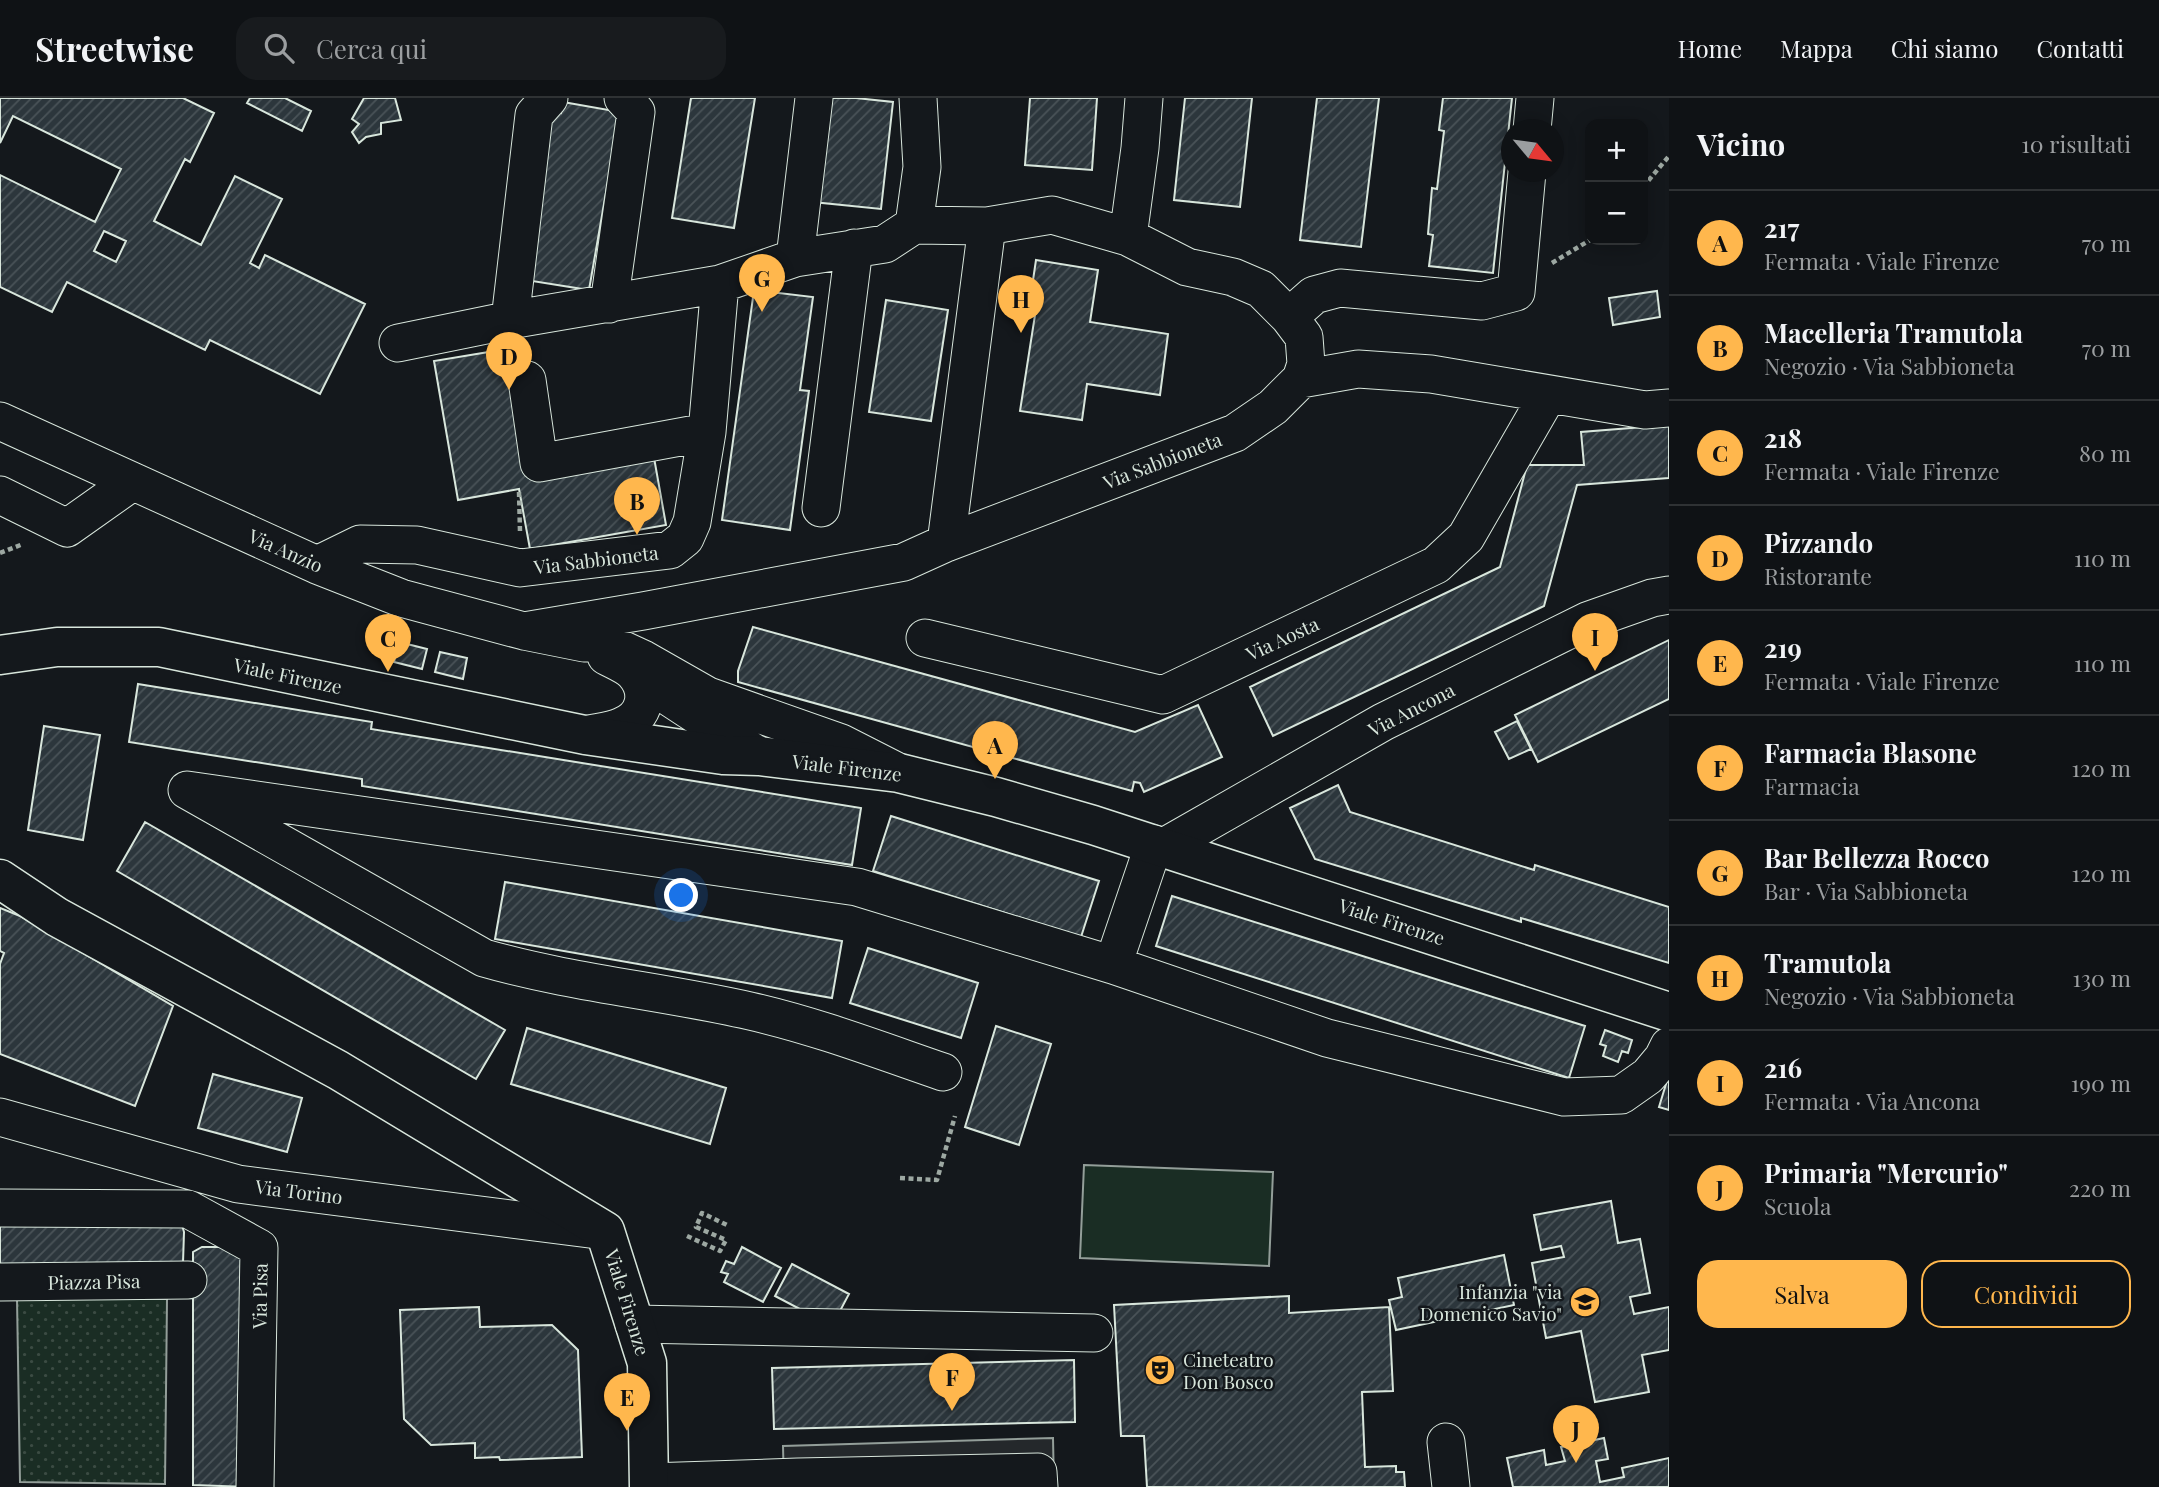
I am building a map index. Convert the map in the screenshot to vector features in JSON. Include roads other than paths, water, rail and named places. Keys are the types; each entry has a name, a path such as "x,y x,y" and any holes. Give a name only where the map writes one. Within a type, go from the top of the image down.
{"main road":[{"name":"Viale Firenze","path":"0,655 57,647 159,647 585,735 723,755 899,772 996,797 1159,845 1669,1012"},
{"name":"Viale Firenze","path":"0,879 57,917 338,1070 605,1231 647,1363 649,1485"}],"street":[{"path":"510,320 534,116 549,98"},
{"path":"609,304 636,112 623,98"},
{"path":"795,258 814,98"},
{"path":"914,225 922,167 918,98"},
{"path":"1128,237 1144,98"},
{"path":"1533,119 1535,98"},
{"path":"1482,301 1516,292 1526,182"},
{"path":"1289,317 1314,295 1340,288 1482,301 1524,302 1534,296 1542,269 1535,210"},
{"path":"398,343 510,320 720,285 795,258 885,244 914,225 987,226 1052,215 1128,237 1187,267 1233,276 1261,289 1289,317 1304,337 1306,364 1301,379 1358,369 1432,374 1645,410 1669,408"},
{"path":"946,542 987,226"},
{"path":"821,508 854,248"},
{"name":"Via Sabbioneta","path":"317,565 360,544 417,545 520,568 670,550 685,538 692,522 706,432 720,285"},
{"name":"Via Sabbioneta","path":"524,631 904,562 946,542 1235,433 1273,407 1301,379"},
{"path":"527,380 539,463 706,432"},
{"name":"Via Aosta","path":"925,638 1163,695 1436,565 1466,537 1548,395"},
{"name":"Via Anzio","path":"0,421 317,565 401,598 524,631 584,643 604,641 643,659 708,696 841,743 899,772"},
{"path":"0,495 66,528 132,482"},
{"name":"Via Ancona","path":"1159,845 1383,722 1587,621 1652,598 1669,595"},
{"path":"584,643 633,672 759,757"},
{"path":"585,735 622,726 638,717 645,702 641,685 633,672"},
{"path":"943,1072 800,1024 749,1011 535,973 484,958 187,790 857,887 1113,965 1327,1038 1564,1097 1621,1095 1648,1076 1669,1046"},
{"path":"1113,965 1159,845"},
{"name":"Via Torino","path":"0,1117 238,1184 605,1231"},
{"name":"Via Pisa","path":"0,1208 188,1209 260,1248 255,1487"},
{"name":"Piazza Pisa","path":"0,1282 188,1280"},
{"path":"634,1324 1094,1333"},
{"path":"1446,1442 1451,1487"},
{"path":"649,1485 1038,1472 1039,1487"}],"place":[{"name":"Bar Bellezza Rocco","path":"762,312"},
{"name":"Tramutola","path":"1021,333"},
{"name":"Pizzando","path":"509,390"},
{"name":"Macelleria Tramutola","path":"637,535"},
{"name":"216","path":"1595,671"},
{"name":"218","path":"388,672"},
{"name":"217","path":"995,779"},
{"name":"Infanzia \"via Domenico Savio\"","path":"1585,1302"},
{"name":"Cineteatro Don Bosco","path":"1160,1370"},
{"name":"Farmacia Blasone","path":"952,1411"},
{"name":"219","path":"627,1431"},
{"name":"Primaria \"Mercurio\"","path":"1576,1463"}]}
